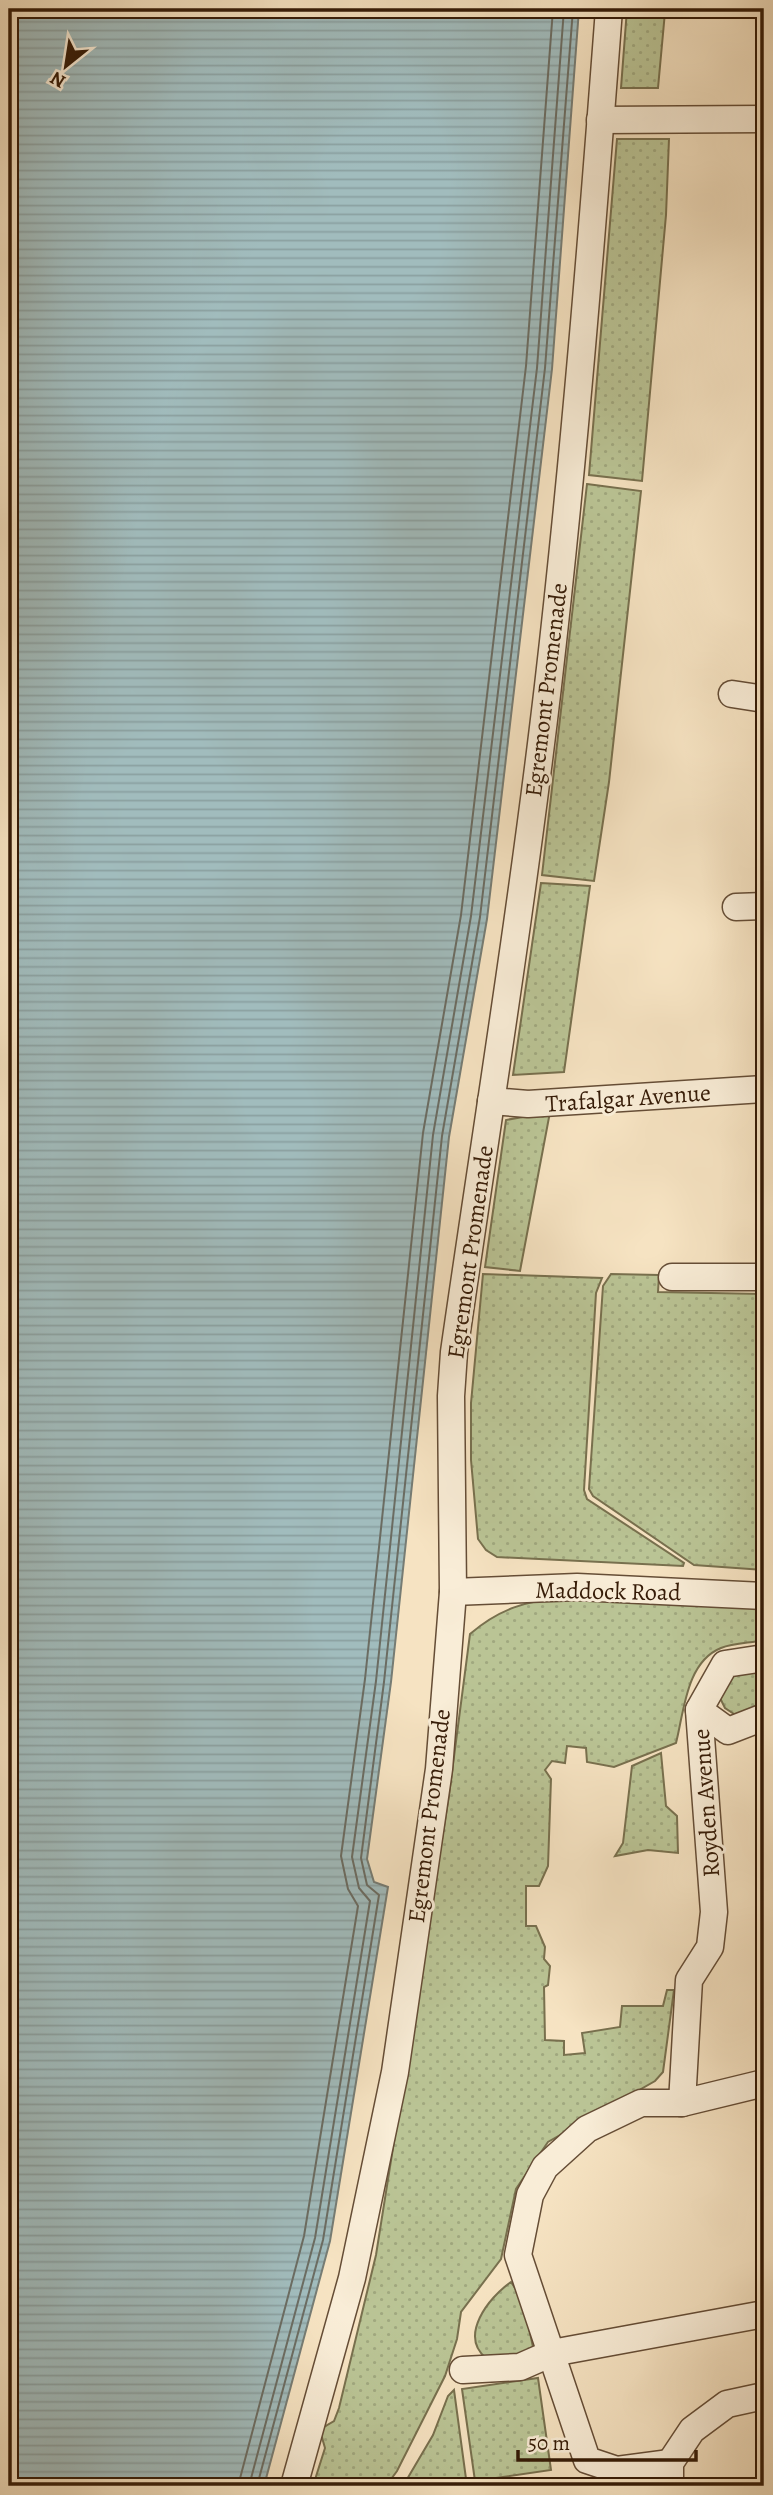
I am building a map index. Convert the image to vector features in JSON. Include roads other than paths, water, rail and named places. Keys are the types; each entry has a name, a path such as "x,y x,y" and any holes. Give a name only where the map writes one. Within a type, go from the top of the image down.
{"street":[{"name":"Egremont Promenade","path":"294,2486 352,2278 395,2072 439,1769 453,1592 451,1423 454,1352 548,686 570,484 609,9"},
{"path":"600,120 764,119"},
{"path":"732,694 764,699"},
{"path":"736,907 764,906"},
{"name":"Trafalgar Avenue","path":"491,1101 528,1104 764,1089"},
{"path":"672,1277 764,1277"},
{"name":"Maddock Road","path":"453,1592 578,1587 764,1596"},
{"name":"Royden Avenue","path":"682,2103 689,1980 710,1947 714,1912 699,1710 725,1664 764,1658"},
{"path":"699,1710 728,1731 764,1717"},
{"path":"764,2083 682,2103 641,2103 587,2129 545,2167 530,2196 518,2255 587,2460 617,2470 670,2475 692,2430 727,2403 764,2396"},
{"path":"463,2370 520,2367 552,2353 764,2314"}],"water":[{"path":"9,9 579,9 552,369 487,919 449,1137 391,1682 367,1859 374,1882 388,1887 330,2241 264,2486 9,2486"}]}
